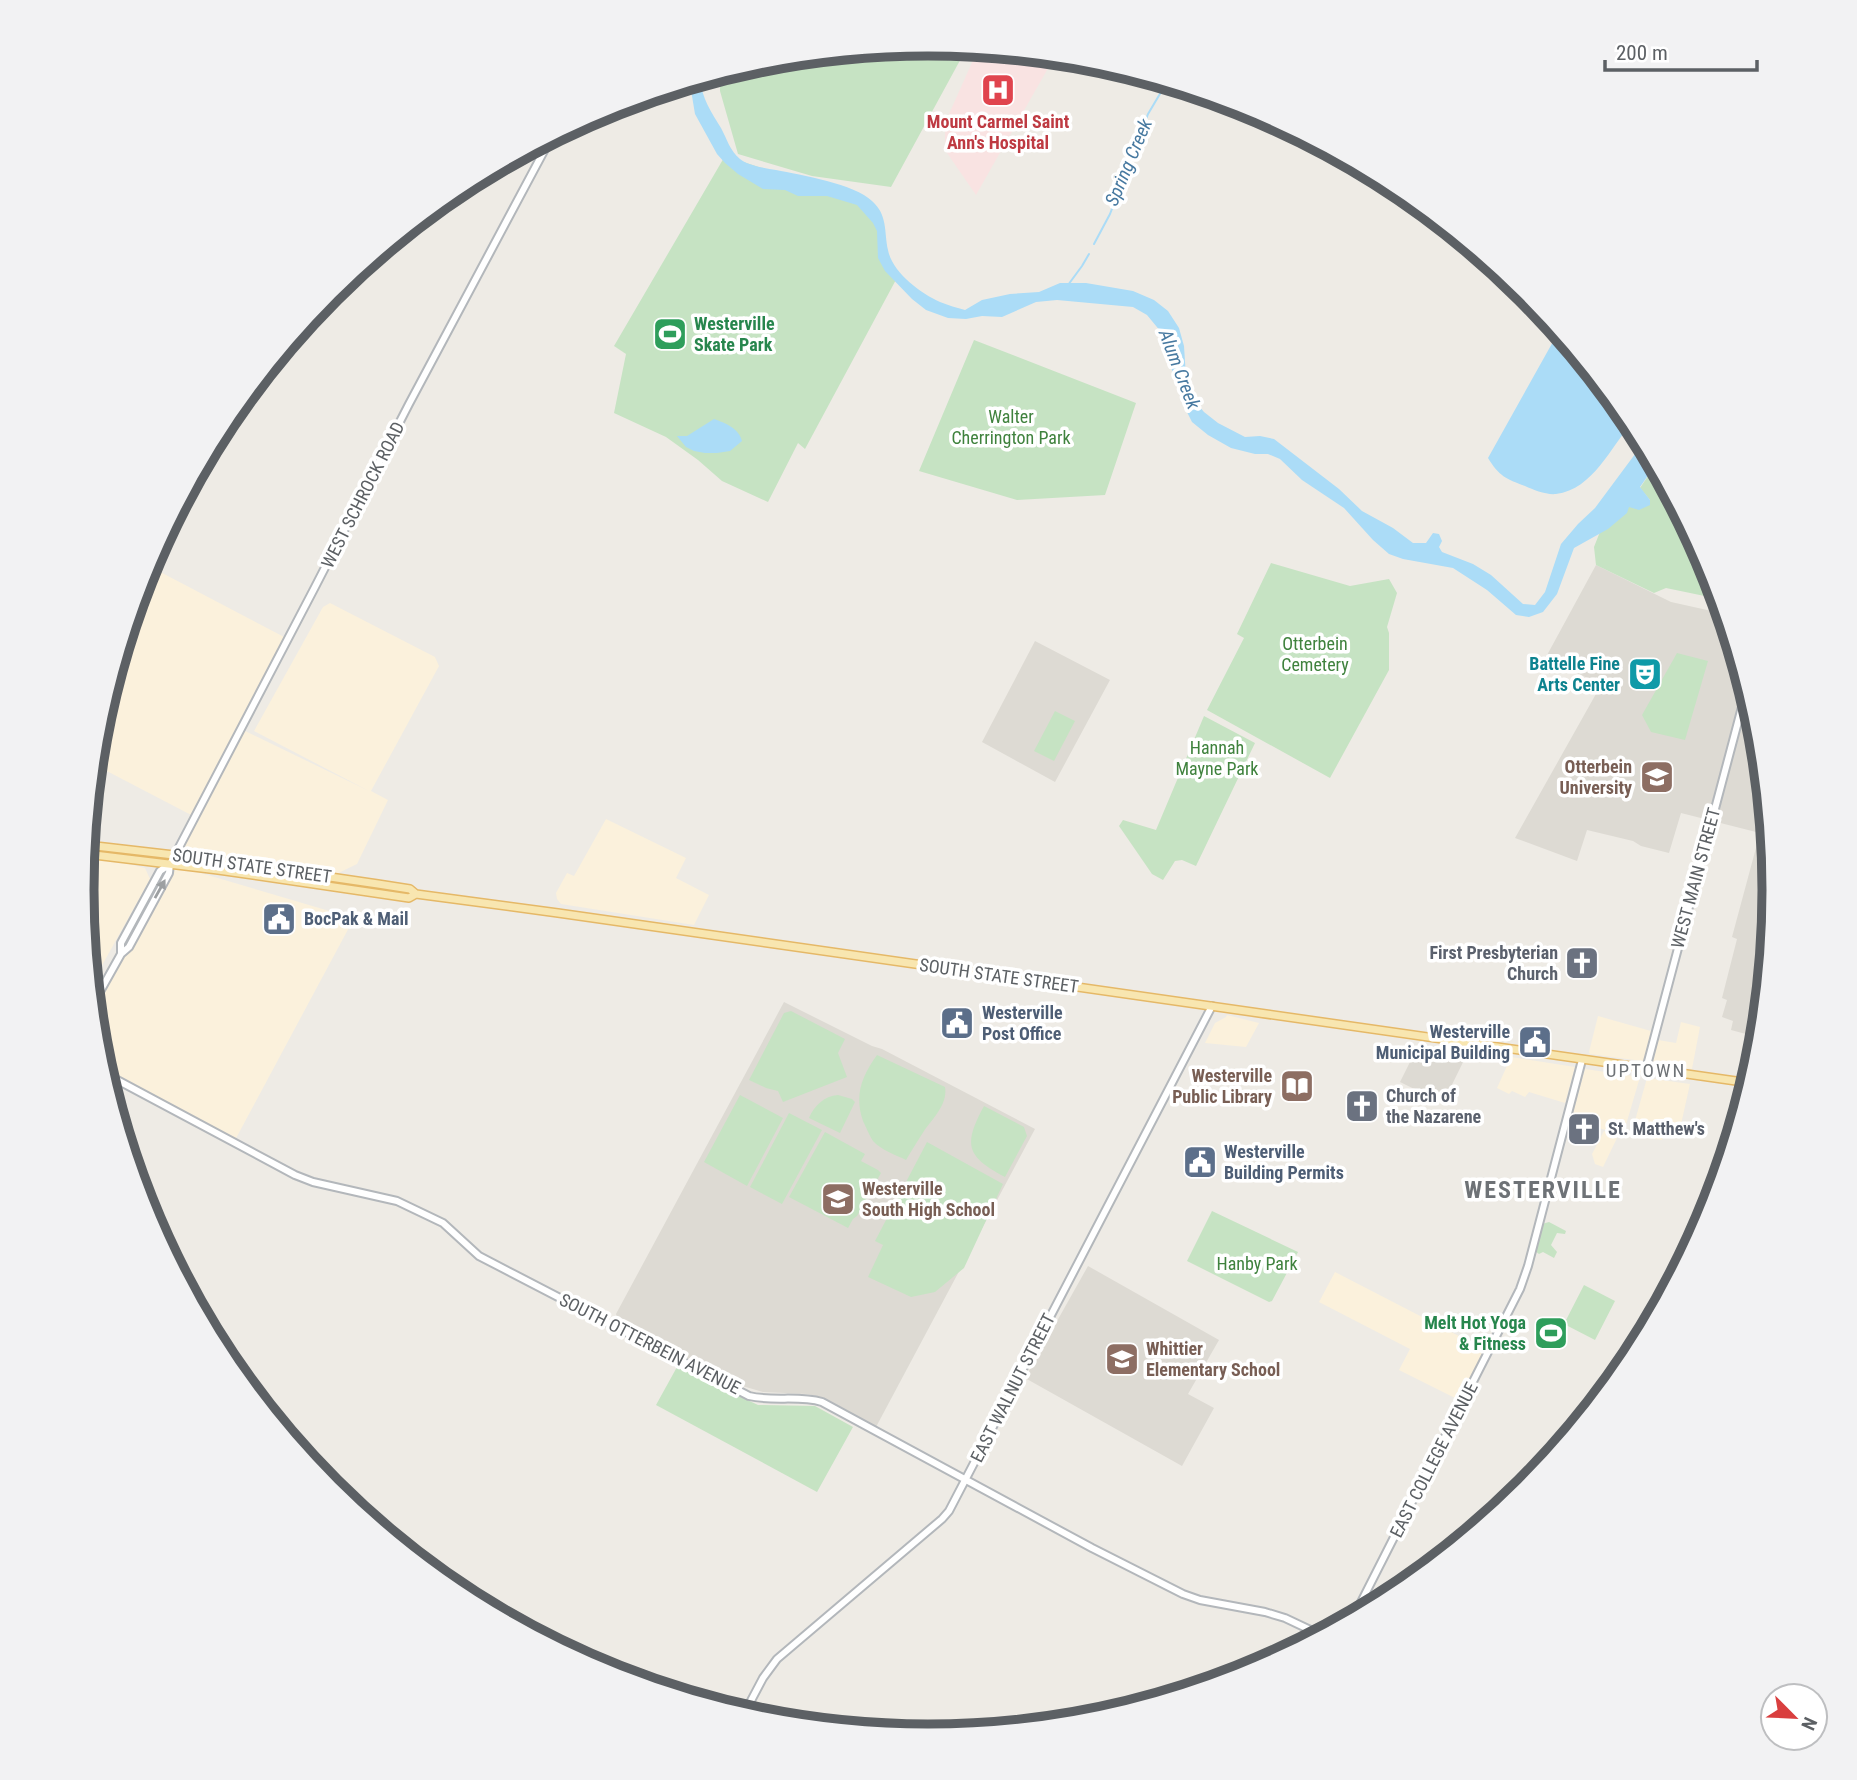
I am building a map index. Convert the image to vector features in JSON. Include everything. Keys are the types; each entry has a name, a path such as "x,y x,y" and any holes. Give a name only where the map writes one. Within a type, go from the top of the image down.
{"main road":[{"name":"SOUTH STATE STREET","path":"96,847 247,865 1740,1082"},
{"name":"SOUTH STATE STREET","path":"95,855 409,898 413,891"},
{"path":"170,864 178,860 240,867 247,865"},
{"path":"289,881 302,878 345,884 351,880"},
{"path":"350,889 356,885 383,890 396,887"}],"street":[{"name":"WEST SCHROCK ROAD","path":"101,990 121,954 121,943 160,871 170,864 175,855 544,151"},
{"name":"WEST MAIN STREET","path":"1646,1069 1742,708"},
{"name":"EAST WALNUT STREET","path":"749,1704 777,1659 942,1519 954,1503 1212,1006"},
{"name":"EAST COLLEGE AVENUE","path":"1361,1602 1522,1283 1582,1060"},
{"name":"SOUTH OTTERBEIN AVENUE","path":"117,1080 295,1175 313,1182 397,1201 434,1218 479,1256 749,1396 767,1399 802,1397 822,1402 1182,1594 1265,1612 1311,1630"}],"shaded area":[{"name":"Mount Carmel Saint Ann's Hospital","path":"974,58 1050,65 976,195 945,150 945,123"},
{"name":"Otterbein University","path":"1596,565 1671,602 1714,612 1741,704 1737,718 1744,720 1746,727 1761,835 1761,945 1749,1035 1731,1030 1733,1021 1722,1017 1727,1000 1722,998 1737,939 1732,937 1760,833 1681,813 1669,853 1587,830 1577,861 1515,838 1601,685 1546,657"},
{"path":"158,571 288,639 241,729 369,791 254,731 323,607 330,603 435,657 439,666 371,791 388,800 357,864 316,884 177,866 353,918 234,1142 117,1080 102,999 101,989 195,817 104,770 123,674"},
{"path":"1035,641 1110,680 1055,782 982,742"},
{"path":"606,819 686,858 676,878 709,895 694,925 561,904 556,893 567,873 574,876"},
{"path":"95,859 145,868 150,879 99,971 94,890"},
{"name":"Westerville South High School","path":"784,1002 882,1049 1035,1129 876,1427 817,1396 763,1392 739,1385 618,1322 616,1314"},
{"path":"1227,1015 1259,1023 1246,1047 1205,1043 1215,1023"},
{"path":"1598,1016 1651,1031 1645,1060 1590,1054"},
{"path":"1681,1022 1700,1027 1692,1069 1653,1063 1658,1040 1676,1043"},
{"path":"1419,1044 1468,1052 1443,1103 1400,1082"},
{"path":"1511,1057 1575,1067 1565,1103 1529,1092 1525,1097 1512,1091 1509,1094 1497,1088"},
{"path":"1585,1069 1640,1077 1623,1135 1571,1120"},
{"path":"1647,1078 1690,1084 1680,1129 1666,1127 1662,1140 1631,1135"},
{"path":"1604,1131 1618,1136 1603,1167 1595,1164 1592,1154"},
{"name":"Whittier Elementary School","path":"1088,1266 1219,1340 1188,1394 1214,1408 1182,1466 1025,1378"},
{"path":"1335,1272 1486,1350 1459,1400 1399,1370 1410,1349 1319,1302"}],"green space":[{"path":"962,57 891,187 812,176 738,154 720,82 820,63 874,58"},
{"path":"725,156 862,201 881,222 884,255 898,276 805,449 798,443 768,502 722,481 666,437 614,413 626,354 614,346"},
{"name":"Walter Cherrington Park","path":"974,340 1136,403 1105,495 1017,500 919,471"},
{"path":"1651,472 1676,521 1709,597 1666,588 1654,593 1596,565 1594,547 1609,509 1650,500 1640,488"},
{"name":"Otterbein Cemetery","path":"1271,563 1350,586 1389,579 1397,593 1387,627 1389,670 1330,778 1207,710 1244,638 1237,634"},
{"path":"1677,653 1708,661 1685,740 1651,732 1642,715"},
{"path":"1055,711 1075,721 1054,761 1034,751"},
{"name":"Hannah Mayne Park","path":"1204,716 1255,743 1196,866 1182,860 1175,861 1163,880 1152,874 1119,826 1123,820 1156,830"},
{"path":"791,1011 845,1039 838,1053 847,1077 783,1102 778,1091 749,1080 784,1013"},
{"path":"877,1055 945,1087 942,1105 906,1160 876,1144 860,1112 861,1086"},
{"path":"740,1095 783,1118 747,1186 704,1162"},
{"path":"838,1095 855,1102 840,1133 809,1118 820,1102"},
{"path":"984,1106 1024,1127 1027,1136 1005,1177 982,1163 972,1148 973,1131"},
{"path":"789,1113 822,1130 782,1204 750,1187"},
{"path":"825,1132 865,1154 861,1161 881,1173 848,1228 789,1197"},
{"path":"927,1142 1003,1184 964,1268 935,1292 911,1297 868,1277 883,1245 875,1241"},
{"name":"Hanby Park","path":"1212,1211 1298,1252 1272,1301 1269,1302 1187,1261"},
{"path":"1549,1222 1566,1231 1565,1234 1557,1233 1551,1245 1557,1252 1554,1258 1535,1251 1542,1224"},
{"path":"1584,1285 1615,1301 1595,1340 1564,1324"},
{"path":"677,1367 758,1405 815,1406 853,1427 817,1492 656,1405"}],"water":[{"name":"Alum Creek","path":"702,87 731,149 740,159 757,166 841,185 872,201 881,212 888,250 895,266 908,281 940,302 965,310 982,300 1039,292 1060,283 1086,283 1133,291 1154,300 1168,311 1179,328 1192,398 1204,412 1218,423 1245,437 1274,439 1339,489 1362,511 1413,543 1426,543 1433,533 1439,534 1442,541 1439,547 1442,552 1473,564 1491,575 1523,604 1535,605 1545,592 1561,544 1595,508 1637,451 1650,472 1640,487 1650,500 1650,505 1639,510 1629,507 1627,513 1608,529 1574,548 1557,594 1543,612 1529,617 1516,615 1487,590 1453,568 1389,554 1344,508 1302,480 1280,459 1268,454 1231,448 1192,422 1172,370 1166,338 1147,315 1133,307 1057,300 1036,302 1002,317 948,318 926,310 885,271 878,258 877,231 857,205 827,196 798,196 785,190 763,189 738,174 717,154 695,114 690,91"},
{"path":"1555,339 1625,432 1591,476 1581,484 1556,494 1536,491 1508,479 1488,458"},
{"path":"714,419 731,427 740,436 742,441 730,451 694,451 686,447 677,436 687,436"}],"waterway":[{"name":"Spring Creek","path":"1094,244 1110,214 1148,114 1162,90"},
{"path":"1068,285 1089,254"}],"place":[{"name":"Mount Carmel Saint Ann's Hospital","path":"998,90"},
{"name":"Westerville Skate Park","path":"670,334"},
{"name":"Battelle Fine Arts Center","path":"1645,674"},
{"name":"Otterbein University","path":"1657,777"},
{"name":"BocPak & Mail","path":"279,919"},
{"name":"First Presbyterian Church","path":"1582,963"},
{"name":"Westerville Post Office","path":"957,1023"},
{"name":"Westerville Municipal Building","path":"1535,1042"},
{"name":"Westerville Public Library","path":"1297,1086"},
{"name":"Church of the Nazarene","path":"1362,1106"},
{"name":"St. Matthew's","path":"1584,1129"},
{"name":"Westerville Building Permits","path":"1200,1162"},
{"name":"Westerville South High School","path":"838,1199"},
{"name":"Melt Hot Yoga & Fitness","path":"1551,1333"},
{"name":"Whittier Elementary School","path":"1122,1359"}],"district":[{"name":"UPTOWN","path":"1646,1070"},
{"name":"WESTERVILLE","path":"1543,1190"}]}
